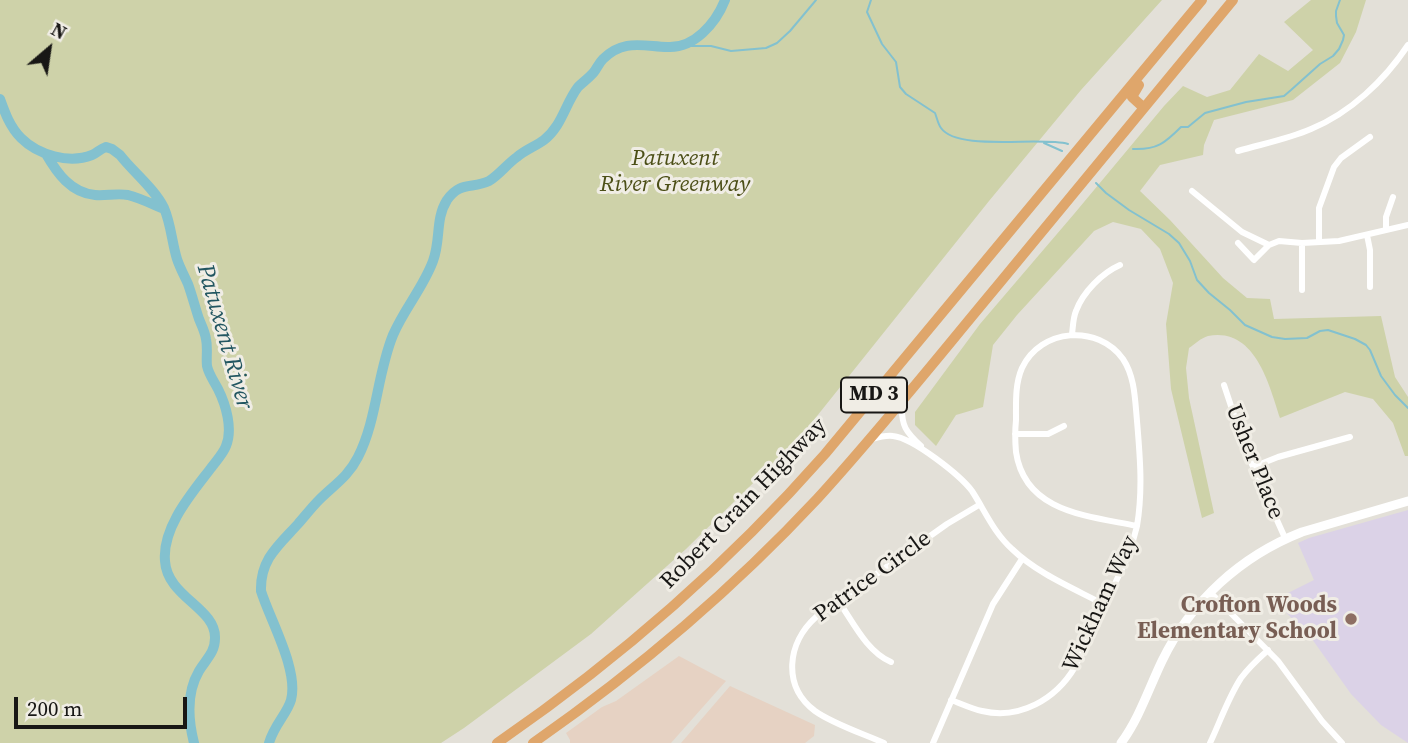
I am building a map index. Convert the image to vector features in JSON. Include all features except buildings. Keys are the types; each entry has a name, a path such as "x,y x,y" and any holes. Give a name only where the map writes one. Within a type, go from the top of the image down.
{"highway":[{"name":"Robert Crain Highway","path":"498,743 648,629 778,506 834,444 1202,0"},
{"name":"Robert Crain Highway","path":"533,743 662,645 795,522 902,400 1233,0"},
{"path":"1144,108 1132,99 1133,94 1163,47"},
{"path":"549,743 561,724"}],"street":[{"path":"1238,151 1312,129 1337,115 1376,84 1395,65 1408,45"},
{"path":"1319,242 1319,208 1334,167 1370,137"},
{"path":"1192,191 1242,232 1269,245"},
{"path":"1386,229 1386,217 1393,197"},
{"path":"1238,243 1254,260 1269,245 1279,241 1302,243 1352,239 1408,225"},
{"path":"1367,235 1370,250 1370,287"},
{"path":"1302,243 1302,290"},
{"path":"1072,334 1076,312 1082,299 1106,272 1120,265"},
{"name":"Wickham Way","path":"951,700 994,713 1016,711 1038,704 1056,691 1070,675 1130,552 1137,526 1140,509 1142,475 1135,395 1128,368 1114,349 1084,335 1072,334 1048,341 1037,348 1023,366 1016,389 1016,451 1021,469 1034,489 1055,506 1137,526"},
{"name":"Usher Place","path":"1224,385 1241,437 1285,538"},
{"path":"902,400 904,428 930,454"},
{"path":"1015,434 1048,434 1064,426"},
{"path":"868,440 884,436 900,437 930,454 966,484 1000,536 1022,559 1105,604"},
{"path":"1253,467 1278,457 1350,437"},
{"path":"1121,743 1130,730 1169,646 1192,612 1210,592 1247,560 1285,538 1408,502"},
{"name":"Patrice Circle","path":"884,743 816,712 801,696 796,686 792,660 799,636 807,625 839,601 947,524 979,505"},
{"path":"933,743 993,604 1022,559"},
{"path":"1210,592 1268,650 1342,743"},
{"path":"839,601 873,651 891,662"},
{"path":"1210,743 1241,678 1268,650"},
{"path":"1326,743 1334,735"}],"shaded area":[{"name":"Crofton Woods Elementary School","path":"1408,510 1408,743 1381,725 1351,694 1312,639 1274,600 1314,580 1298,543"},
{"path":"679,656 726,681 671,743 570,743 566,733"},
{"path":"730,686 815,725 814,736 805,743 681,743"}],"green space":[{"name":"Patuxent River Greenway","path":"0,0 1162,0 1081,90 989,201 801,436 686,549 591,634 441,743 0,743"},
{"path":"1311,0 1366,0 1356,32 1340,63 1293,100 1214,120 1203,155 1160,165 1140,191 1223,278 1247,298 1270,299 1274,319 1381,316 1395,377 1408,397 1408,456 1405,456 1393,423 1373,399 1345,392 1280,418 1265,375 1249,349 1238,340 1224,336 1208,336 1189,348 1186,368 1189,398 1214,513 1202,518 1171,389 1166,324 1173,283 1160,249 1141,229 1113,222 1094,231 993,345 983,407 956,415 936,446 915,425 915,412 980,324 1183,86 1207,97 1230,90 1259,54 1288,71 1313,50 1284,22"}],"waterway":[{"path":"269,743 289,705 292,688 287,660 261,591 264,570 272,553 345,475 358,457 369,428 383,365 393,335 433,261 441,215 447,200 457,190 489,181 520,155 544,140 559,122 578,87 610,53 633,45 667,47 686,44 710,26 725,0"},
{"path":"682,46 711,46 731,51 766,48 777,43 790,31 816,0"},
{"path":"871,0 867,12 882,44 896,62 900,87 935,113 941,128 950,135 981,142 1068,144"},
{"path":"1133,149 1160,144 1205,113 1246,102 1284,96 1339,49 1344,35 1336,16 1340,0"},
{"name":"Patuxent River","path":"0,99 14,129 36,149 54,156 74,159 92,155 106,147 120,155 150,187 166,214 177,259 205,334 207,366 226,410 228,439 225,449 195,488 173,523 165,548 165,561 174,584 208,618 215,638 212,652 195,679 190,697 190,725 194,743"},
{"path":"1044,143 1062,151"},
{"path":"46,154 60,175 79,190 95,195 128,195 164,209"},
{"path":"1096,183 1129,210 1179,243 1197,280 1245,325 1272,337 1285,339 1307,338 1328,330 1355,339 1370,350 1381,376 1408,408"}],"place":[{"name":"Crofton Woods Elementary School","path":"1351,619"}]}
